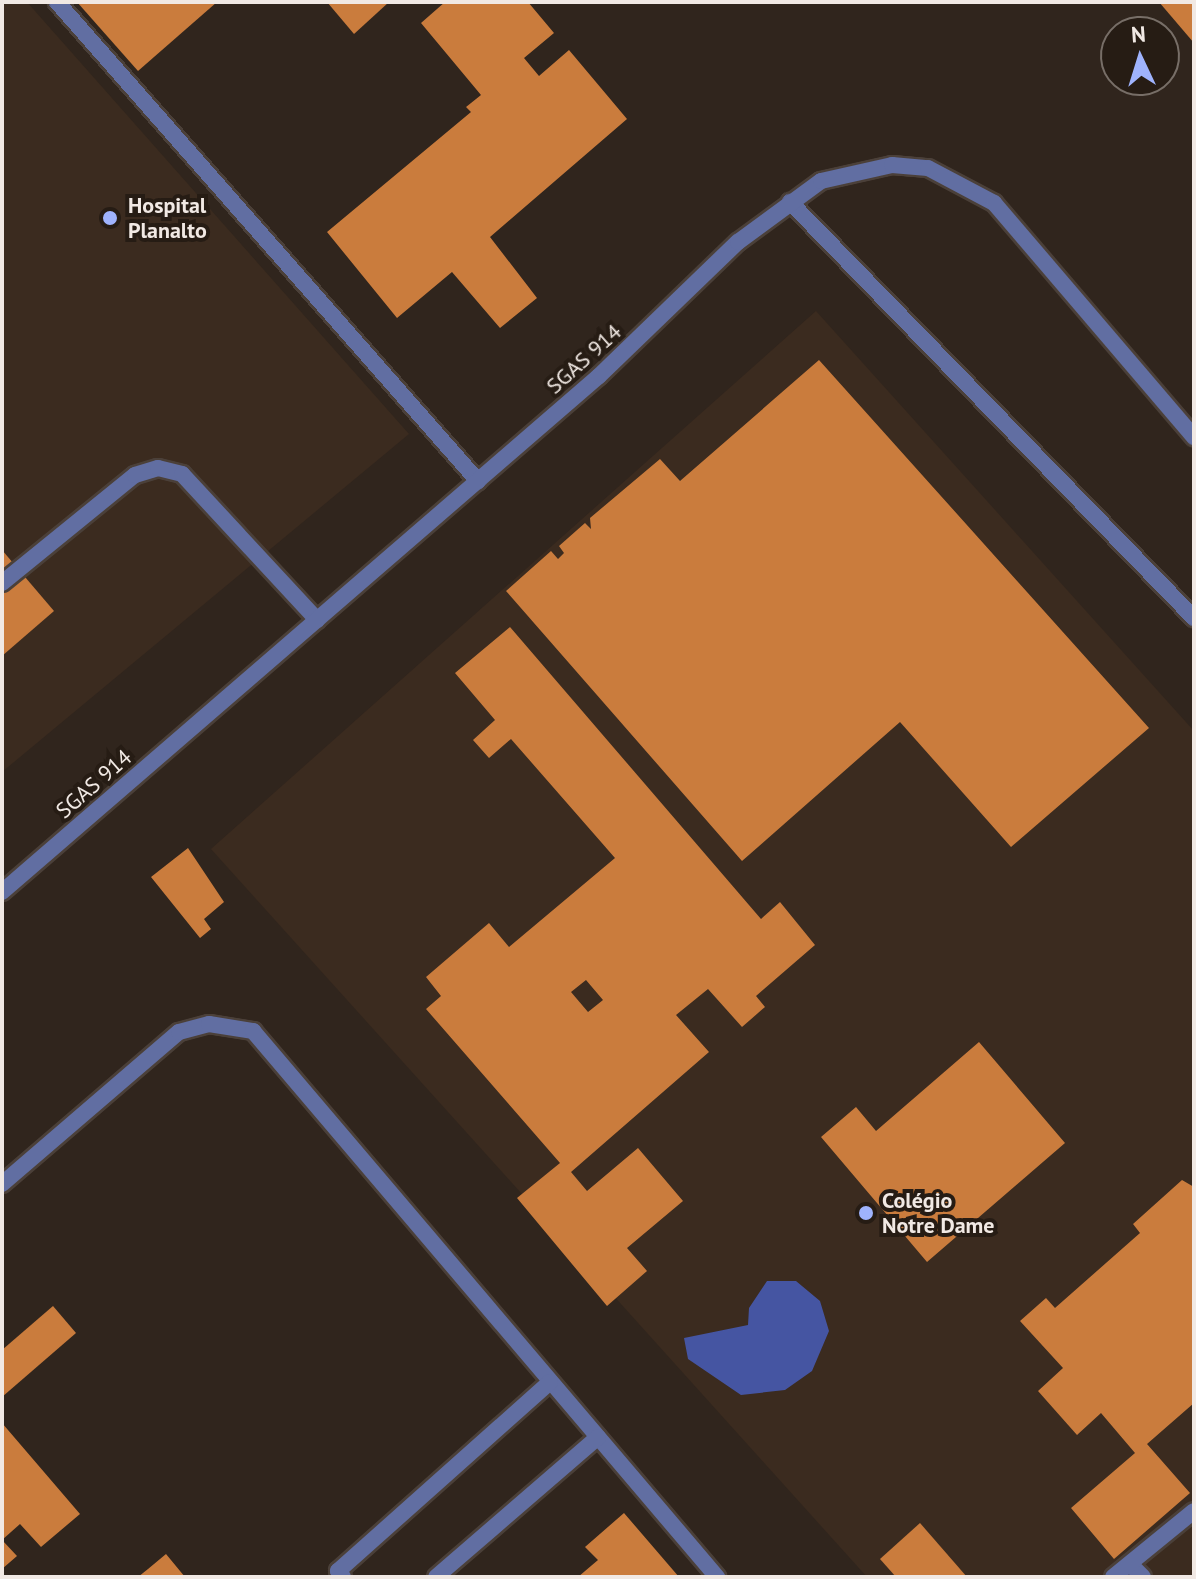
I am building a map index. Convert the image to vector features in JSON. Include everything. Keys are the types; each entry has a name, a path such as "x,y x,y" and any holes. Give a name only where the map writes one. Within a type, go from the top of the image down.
{"lane":[{"path":"57,2 478,481"},
{"name":"SGAS 914","path":"2,892 478,481 790,202 821,181 892,165 928,168 962,183 994,203 1194,437"},
{"path":"790,202 1194,618"},
{"path":"2,583 135,475 158,468 182,474 317,620"},
{"path":"2,1184 179,1032 209,1024 253,1031 717,1577"},
{"path":"343,1577 338,1571 550,1382"},
{"path":"436,1577 598,1437"},
{"path":"1113,1577 1194,1511"},
{"path":"1130,1564 1143,1577"}],"shaded area":[{"name":"Hospital Planalto","path":"2,2 27,2 409,434 2,772"},
{"name":"Colégio Notre Dame","path":"816,311 1194,731 1194,1577 867,1577 211,849"}],"water":[{"path":"767,1281 796,1281 820,1301 829,1331 812,1371 785,1390 741,1395 688,1359 684,1338 748,1325 749,1308"}],"building":[{"path":"77,2 217,2 138,71"},
{"path":"327,2 389,2 354,34"},
{"path":"445,2 528,2 554,33 524,58 539,76 569,50 627,119 490,237 537,298 500,328 452,272 397,318 327,232 471,112 466,107 481,95 421,23"},
{"path":"1159,2 1194,2 1194,43 1180,27 1180,16 1171,16"},
{"path":"819,360 1149,728 1011,847 900,722 742,861 506,591 551,551 558,559 564,553 559,546 585,523 591,529 590,518 660,459 680,481"},
{"path":"2,550 54,611 2,656"},
{"path":"510,627 761,919 780,902 815,945 756,996 765,1007 742,1027 708,989 676,1015 709,1052 571,1172 587,1191 638,1148 683,1201 627,1248 647,1271 607,1306 517,1198 560,1163 426,1009 441,996 426,977 489,923 509,947 615,858 511,739 489,758 473,740 495,720 455,673","holes":["586,980 603,1000 588,1012 571,992"]},
{"path":"188,848 224,902 204,919 211,929 200,938 151,877"},
{"path":"979,1042 1065,1143 927,1262 821,1137 856,1107 876,1131"},
{"path":"1182,1180 1194,1187 1194,1403 1147,1444 1190,1493 1114,1559 1071,1508 1135,1453 1101,1413 1077,1435 1038,1391 1063,1368 1020,1321 1046,1298 1055,1308 1140,1233 1133,1224"},
{"path":"53,1306 76,1333 2,1397 2,1350"},
{"path":"2,1423 80,1514 41,1547 20,1524 2,1540"},
{"path":"624,1513 679,1577 578,1577 598,1560 585,1547"},
{"path":"920,1523 967,1577 896,1577 880,1559"},
{"path":"2,1540 17,1556 2,1569"},
{"path":"166,1554 185,1577 138,1577 148,1569"}],"place":[{"name":"Hospital Planalto","path":"110,218"},
{"name":"Colégio Notre Dame","path":"866,1213"}]}
